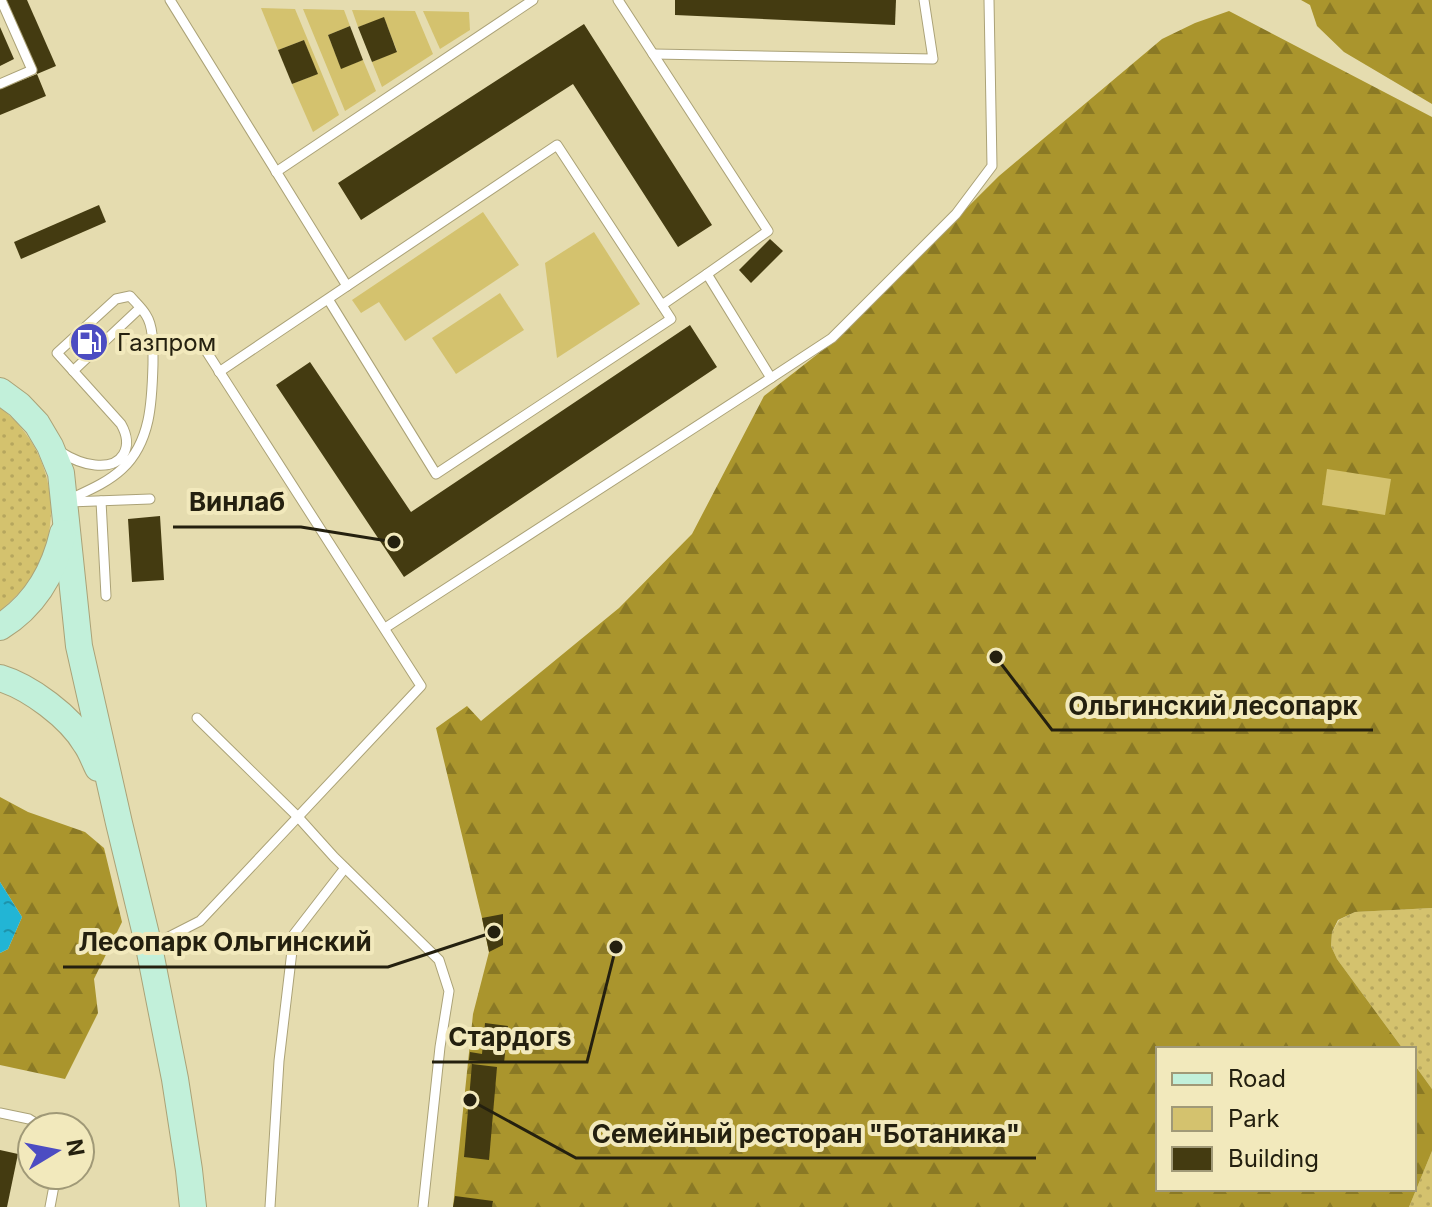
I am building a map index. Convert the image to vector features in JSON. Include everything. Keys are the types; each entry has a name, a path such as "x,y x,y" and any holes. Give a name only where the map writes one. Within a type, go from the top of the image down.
{"street":[{"path":"0,391 37,424 61,473 79,646 149,947 175,1079 193,1207"},
{"path":"0,627 30,603 47,580 64,528 65,502"},
{"path":"0,678 40,698 85,742 119,823"}],"lane":[{"path":"0,84 32,70 1,0"},
{"path":"170,0 347,286"},
{"path":"276,172 533,0"},
{"path":"618,0 768,231 662,305"},
{"path":"653,54 933,59 924,0"},
{"path":"385,628 832,338 956,214 992,166 989,0"},
{"path":"219,372 557,145 671,319 436,474 328,299"},
{"path":"707,274 771,378"},
{"path":"50,446 93,465 105,466 123,457 127,449 126,432 121,424 57,353 116,299 130,296 148,316 153,345 152,399 148,424 139,449 123,468 104,483 65,502"},
{"path":"73,371 140,308"},
{"path":"149,947 200,921 421,686 203,346"},
{"path":"65,502 150,499"},
{"path":"101,501 106,596"},
{"path":"197,718 439,960 449,991 423,1207"},
{"path":"270,1207 279,1061 294,934 345,868"}],"green space":[{"path":"1301,0 1432,0 1432,104 1344,52 1317,26 1310,5"},
{"path":"261,8 295,9 339,115 313,132 292,84 317,74 304,40 278,50"},
{"path":"303,9 344,10 350,26 328,35 341,68 363,60 376,91 345,111"},
{"path":"352,10 415,11 433,54 382,87 372,62 397,51 384,18 358,27"},
{"path":"423,11 469,12 470,30 440,49"},
{"path":"1229,11 1432,117 1432,908 1355,912 1338,920 1332,932 1331,946 1337,959 1402,1047 1156,1047 1156,1191 1416,1191 1409,1207 453,1207 473,1014 489,952 436,728 467,706 481,721 619,608 692,534 764,396 828,346 999,176 1162,39"},
{"path":"483,212 519,265 405,341 379,302 361,313 352,300"},
{"path":"594,232 640,304 557,358 545,263"},
{"path":"500,293 524,330 456,374 432,338"},
{"path":"0,408 31,442 42,463 51,508 43,553 33,574 0,611"},
{"path":"1327,469 1391,479 1385,515 1322,505"},
{"path":"0,797 28,812 85,832 104,848 122,922 94,979 98,1013 65,1079 0,1065 0,953 8,949 22,917 0,882"},
{"path":"1432,908 1432,1089 1416,1067 1416,1047 1402,1047 1337,959 1331,946 1332,932 1339,920 1355,912"},
{"path":"1416,1067 1432,1089 1432,1151 1416,1190"},
{"path":"1432,1151 1432,1207 1409,1207"}],"water":[{"path":"0,882 22,917 8,949 0,953"}],"building":[{"path":"5,0 27,0 56,66 37,74"},
{"path":"675,0 896,0 895,25 675,15"},
{"path":"384,17 397,52 372,62 358,27"},
{"path":"584,24 712,225 678,247 573,84 361,220 338,183"},
{"path":"350,26 363,60 341,69 328,35"},
{"path":"0,27 14,59 0,66"},
{"path":"304,40 318,74 292,84 278,50"},
{"path":"37,74 46,96 0,115 0,89"},
{"path":"99,205 106,222 21,259 14,242"},
{"path":"770,239 783,251 751,283 739,270"},
{"path":"690,325 717,367 404,577 276,385 310,362 411,512"},
{"path":"160,516 164,580 132,582 128,519"},
{"path":"503,914 503,945 489,952 482,918"},
{"path":"485,1023 508,1026 504,1063 469,1060 470,1052 482,1054"},
{"path":"472,1064 497,1067 489,1160 464,1157"},
{"path":"0,1150 16,1154 16,1164 7,1207 0,1207"},
{"path":"455,1196 493,1201 492,1207 453,1207"}],"place":[{"name":"Газпром","path":"89,342"},
{"name":"Винлаб","path":"394,542"},
{"name":"Ольгинский лесопарк","path":"996,657"},
{"name":"Лесопарк Ольгинский","path":"494,932"},
{"name":"Стардогs","path":"616,947"},
{"name":"Семейный ресторан \"Ботаника\"","path":"470,1100"}]}
